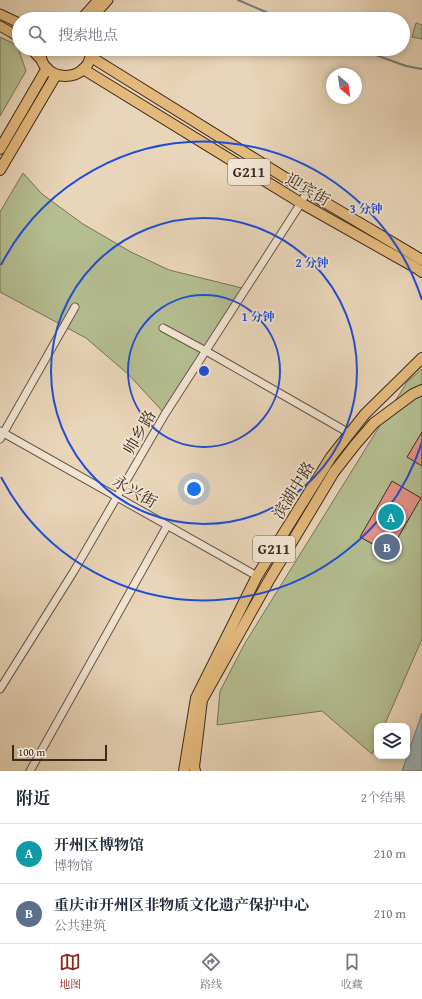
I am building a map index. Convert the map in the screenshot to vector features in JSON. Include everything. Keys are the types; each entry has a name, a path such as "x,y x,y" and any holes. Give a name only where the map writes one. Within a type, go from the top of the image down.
{"highway":[{"path":"42,56 44,65 56,75 72,76 83,69"},
{"name":"G211","path":"83,69 90,56"},
{"name":"迎宾街","path":"96,56 307,191 421,268"},
{"path":"0,149 44,65"},
{"name":"迎宾街","path":"83,69 301,203 421,268"},
{"path":"0,170 56,75"},
{"name":"滨湖中路","path":"184,771 196,698 257,576 330,457 365,414 422,358"},
{"name":"滨湖中路","path":"194,771 202,700 268,582 334,472 374,423 413,394 422,390"}],"main road":[{"path":"87,12 98,0"},
{"path":"97,12 108,0"},
{"path":"0,14 12,20"},
{"path":"0,26 12,33"},
{"path":"37,56 44,65"}],"street":[{"name":"帅乡路","path":"0,689 3,677 74,571 165,414 301,203 307,191"},
{"path":"1,434 75,307"},
{"path":"162,328 206,351 349,433"},
{"name":"永兴街","path":"1,434 118,497 257,576"},
{"path":"30,771 167,526"}],"green space":[{"path":"416,23 422,25 422,39 412,37"},
{"path":"0,37 12,43 12,56 21,56 26,71 0,116"},
{"path":"23,173 42,194 83,224 131,252 169,270 246,289 165,414 129,375 86,338 0,292 0,212"},
{"path":"422,369 422,639 385,723 374,723 374,750 372,754 322,711 217,725 220,691 245,643 407,382"}],"water":[{"path":"422,713 422,771 402,771 406,759 410,759 410,748"}],"building":[{"path":"422,432 422,466 407,457"},
{"path":"392,481 421,498 389,553 360,537"}],"waterway":[{"path":"238,0 266,12"},
{"path":"378,56 406,66 422,69"}],"place":[{"name":"开州区博物馆","path":"391,517"},
{"name":"重庆市开州区非物质文化遗产保护中心","path":"387,547"}]}
